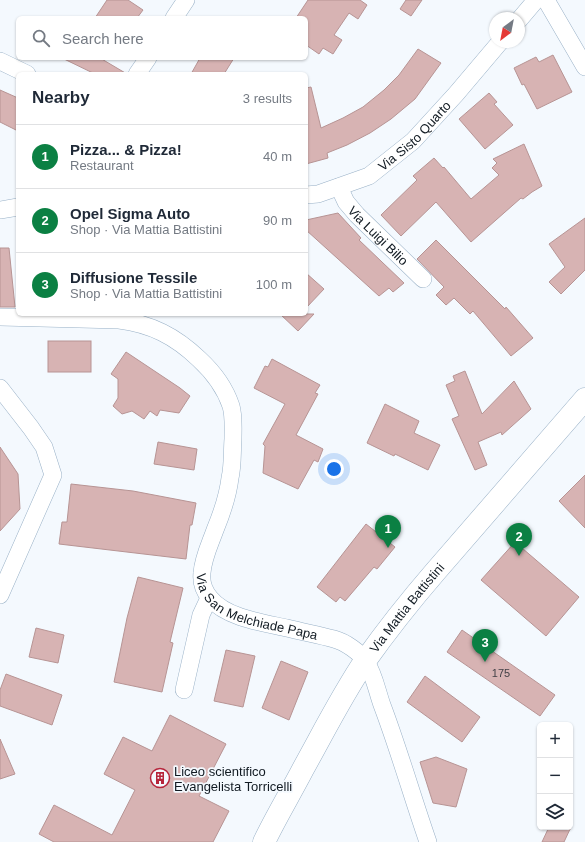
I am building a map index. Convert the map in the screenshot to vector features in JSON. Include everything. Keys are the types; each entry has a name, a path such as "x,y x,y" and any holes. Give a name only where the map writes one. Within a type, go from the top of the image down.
{"main road":[{"name":"Via Mattia Battistini","path":"264,842 322,733 352,681 366,661 411,600 585,399"}],"street":[{"path":"175,16 186,0"},
{"path":"525,13 536,0"},
{"path":"546,0 585,67"},
{"name":"Via Sisto Quarto","path":"308,195 318,194 369,176 413,140 456,94 495,48"},
{"path":"138,72 147,60"},
{"path":"0,61 23,72"},
{"name":"Via Luigi Bilio","path":"339,187 346,202 357,215 423,279"},
{"path":"0,210 16,207"},
{"name":"Via San Melchiade Papa","path":"0,316 119,320 133,322 166,334 176,340 195,355 212,373 231,406 233,423 230,478 221,514 205,558 201,574 204,590 209,598 220,607 233,614 339,640 352,648 366,661 395,741 428,842"},
{"path":"0,388 44,447 53,475 0,595"},
{"path":"184,690 201,615 209,598"}],"building":[{"path":"107,0 128,0 143,10 138,16 96,16"},
{"path":"308,0 360,0 367,5 358,19 349,13 334,35 342,40 333,54 323,48 319,54 308,46 308,16 297,16"},
{"path":"406,0 422,0 411,16 400,9"},
{"path":"418,49 441,63 415,99 391,119 370,133 327,153 328,158 308,163 308,88 311,87 321,128 363,107 384,90 399,75"},
{"path":"553,55 572,92 537,109 524,84 522,85 514,68 536,57 539,62"},
{"path":"66,60 103,60 124,72 91,72"},
{"path":"199,60 233,60 225,72 192,72"},
{"path":"0,90 16,97 16,130 0,122"},
{"path":"489,93 497,102 494,104 513,125 485,149 459,119"},
{"path":"524,144 542,186 523,199 521,198 471,242 436,202 401,236 381,215 417,180 413,176 434,158 443,168 444,167 471,199 499,175 492,168 497,163 493,159"},
{"path":"338,213 361,238 359,240 404,283 393,292 389,288 379,296 308,232 308,220"},
{"path":"585,218 585,270 561,294 549,282 565,267 549,244"},
{"path":"436,240 505,309 506,307 533,338 511,356 473,311 470,314 454,298 446,305 436,295 444,287 417,259"},
{"path":"0,248 9,248 15,307 0,307"},
{"path":"308,275 324,289 308,306"},
{"path":"308,314 314,314 298,331 282,316 308,316"},
{"path":"48,341 91,341 91,372 48,372"},
{"path":"126,352 190,396 179,413 160,410 157,416 150,411 144,419 132,411 122,414 113,406 118,398 118,379 111,374"},
{"path":"272,359 320,385 315,393 318,394 296,435 323,449 318,462 314,460 298,489 263,473 265,446 263,444 285,404 254,388 265,366 268,367"},
{"path":"465,371 482,414 514,381 531,409 502,435 501,432 478,442 487,465 475,470 452,419 459,416 446,385 455,381 453,376"},
{"path":"385,404 419,421 414,433 440,445 428,470 395,454 394,456 367,443"},
{"path":"158,442 197,449 194,470 154,464"},
{"path":"0,447 18,474 20,509 0,531"},
{"path":"585,475 585,528 559,501"},
{"path":"71,484 133,491 196,503 192,525 190,525 186,559 59,544 62,522 67,522"},
{"path":"366,524 395,547 377,569 374,567 345,601 340,597 336,602 317,587"},
{"path":"515,542 579,597 546,636 481,580"},
{"path":"138,577 183,588 170,642 173,643 162,692 114,682 127,618"},
{"path":"36,628 64,635 58,663 29,657"},
{"path":"462,630 555,695 540,716 447,652"},
{"path":"226,650 255,656 243,707 214,701"},
{"path":"281,661 308,672 289,720 262,708"},
{"path":"6,674 62,695 52,725 0,706 0,690"},
{"path":"425,676 480,717 462,742 407,702"},
{"name":"Liceo scientifico Evangelista Torricelli","path":"170,715 226,744 199,796 229,811 213,842 54,842 39,834 54,805 112,835 135,790 104,774 123,737 152,751"},
{"path":"0,739 15,774 0,779"},
{"path":"436,757 467,769 456,807 433,803 420,762"},
{"path":"548,830 570,830 564,842 542,842"}],"place":[{"name":"Pizza... & Pizza!","path":"388,548"},
{"name":"Opel Sigma Auto","path":"519,556"},
{"name":"Diffusione Tessile","path":"485,662"},
{"name":"Liceo scientifico Evangelista Torricelli","path":"160,778"}]}
